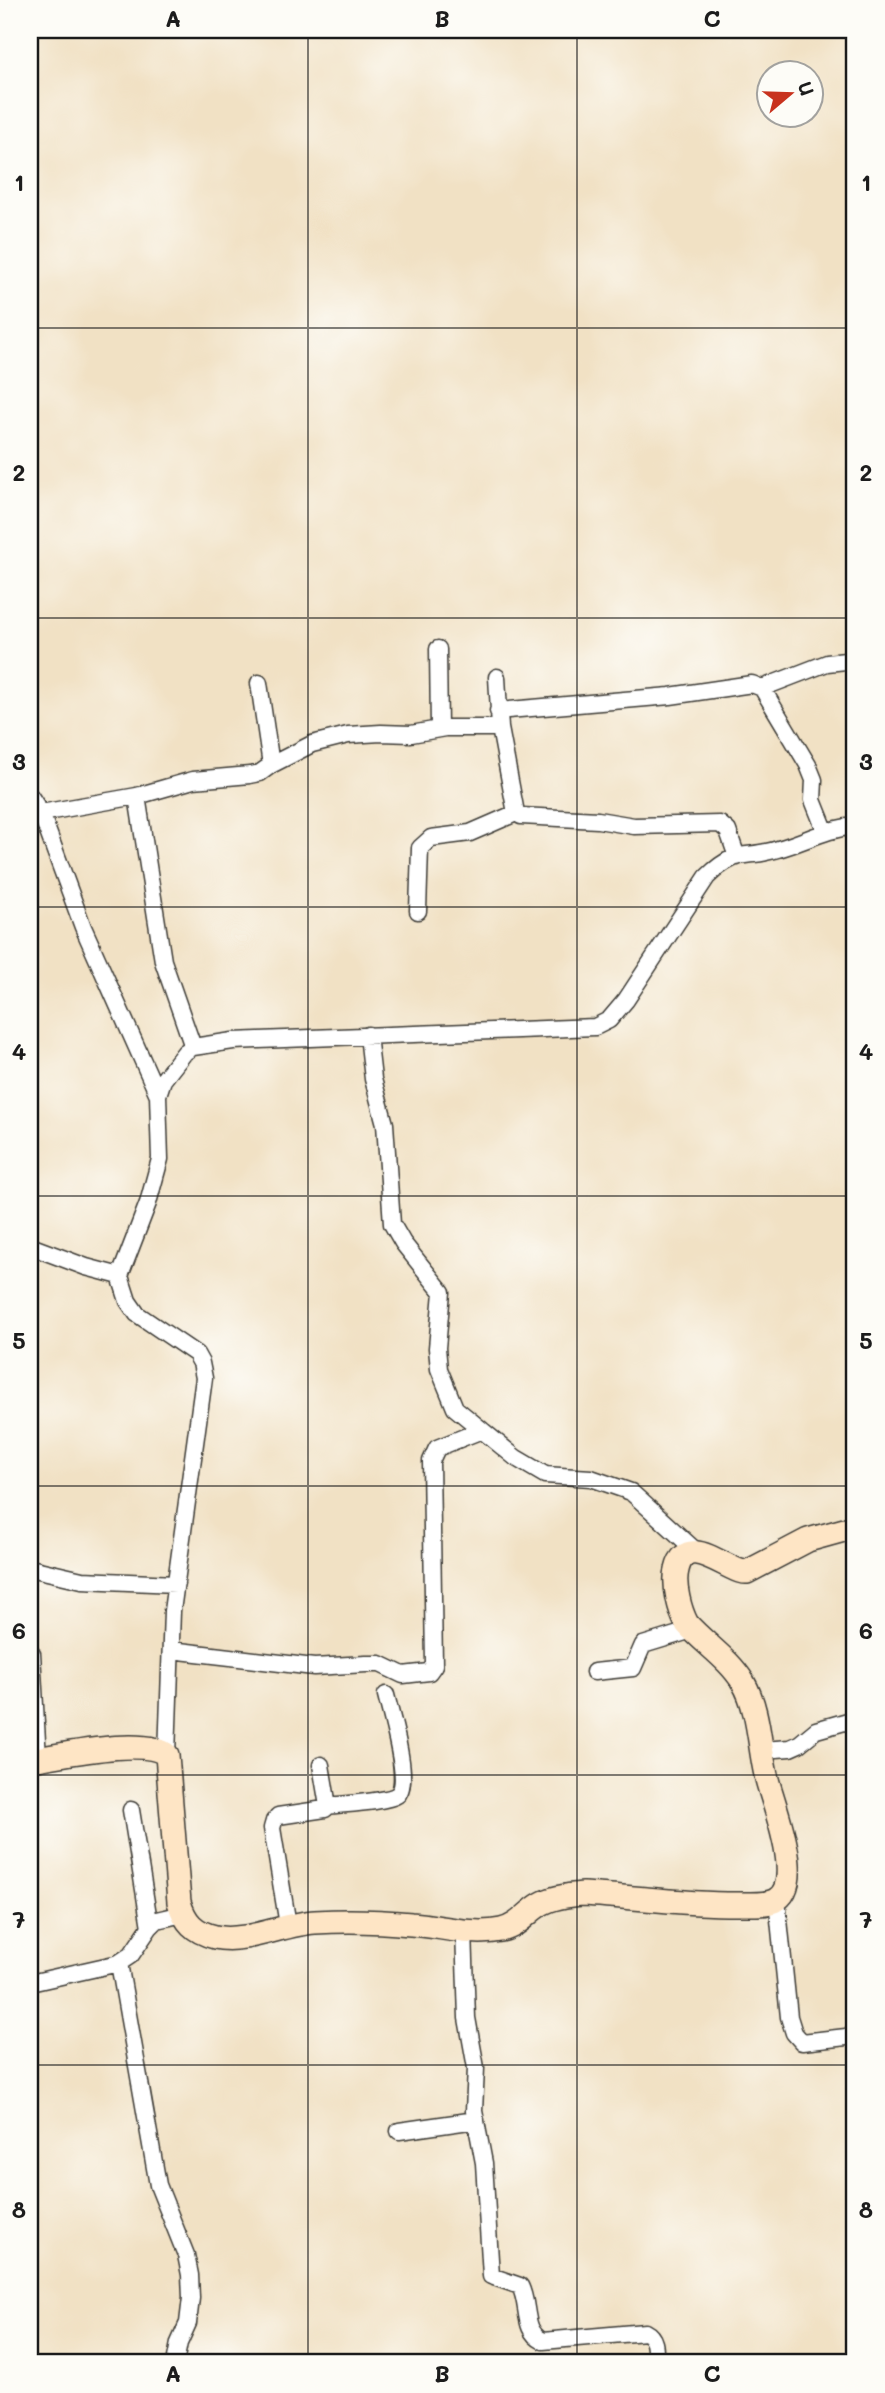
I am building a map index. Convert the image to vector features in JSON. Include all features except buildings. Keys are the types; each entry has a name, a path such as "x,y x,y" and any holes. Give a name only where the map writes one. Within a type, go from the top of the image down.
{"street":[{"path":"438,649 439,729"},
{"path":"762,688 827,663 855,660"},
{"path":"497,677 500,728 516,813"},
{"path":"259,683 271,765"},
{"path":"498,711 670,696 752,684 762,688 808,765 814,780 813,800 825,830"},
{"path":"41,813 136,796 192,780 260,773 312,744 339,737 381,733 411,734 439,729 500,728"},
{"path":"30,796 41,813 83,927 158,1095"},
{"path":"136,796 163,961 193,1047"},
{"path":"418,911 420,848 425,841 470,832 516,813 648,827 720,824 728,831 737,856"},
{"path":"777,1900 709,1905 583,1894 562,1896 542,1903 518,1923 482,1933 411,1924 319,1922 217,1938 193,1928 183,1914 177,1889 167,1755 176,1584 204,1378 196,1354 145,1322 137,1314 128,1301 120,1276 148,1203 160,1159 158,1095 163,1080 185,1052 193,1047 233,1041 595,1027 609,1020 626,1000 706,877 719,865 737,856 784,847 825,830 855,826"},
{"path":"368,1035 373,1079 386,1124 392,1224 403,1243 442,1292 437,1348 439,1369 455,1408 516,1458 545,1475 591,1478 631,1492 697,1552 717,1559 740,1573 747,1572 808,1540 855,1527"},
{"path":"30,1247 120,1276"},
{"path":"171,1650 314,1667 380,1664 403,1675 429,1672 435,1665 431,1461 437,1447 482,1430"},
{"path":"697,1552 685,1557 678,1565 676,1574 683,1616 692,1630 721,1656 743,1682 752,1705 766,1776 783,1829 788,1860 785,1885 777,1900 789,2017 794,2033 802,2042 855,2036"},
{"path":"30,1568 82,1580 176,1584"},
{"path":"594,1672 633,1668 643,1645 692,1630"},
{"path":"32,1653 34,1759 88,1749 121,1748 161,1750 167,1755"},
{"path":"288,1925 272,1828 274,1821 278,1816 398,1795 401,1790 402,1768 386,1695"},
{"path":"762,1750 790,1748 816,1730 855,1719"},
{"path":"321,1765 328,1806"},
{"path":"131,1810 150,1927"},
{"path":"30,1983 119,1963 131,1955 158,1920 183,1914"},
{"path":"464,1931 467,2018 476,2068 474,2111 484,2163 491,2276 520,2286 524,2294 530,2331 543,2341 645,2332 651,2335 654,2342 656,2363"},
{"path":"119,1963 158,2185 186,2256 190,2275 188,2323 175,2363"},
{"path":"398,2131 476,2120"}]}
